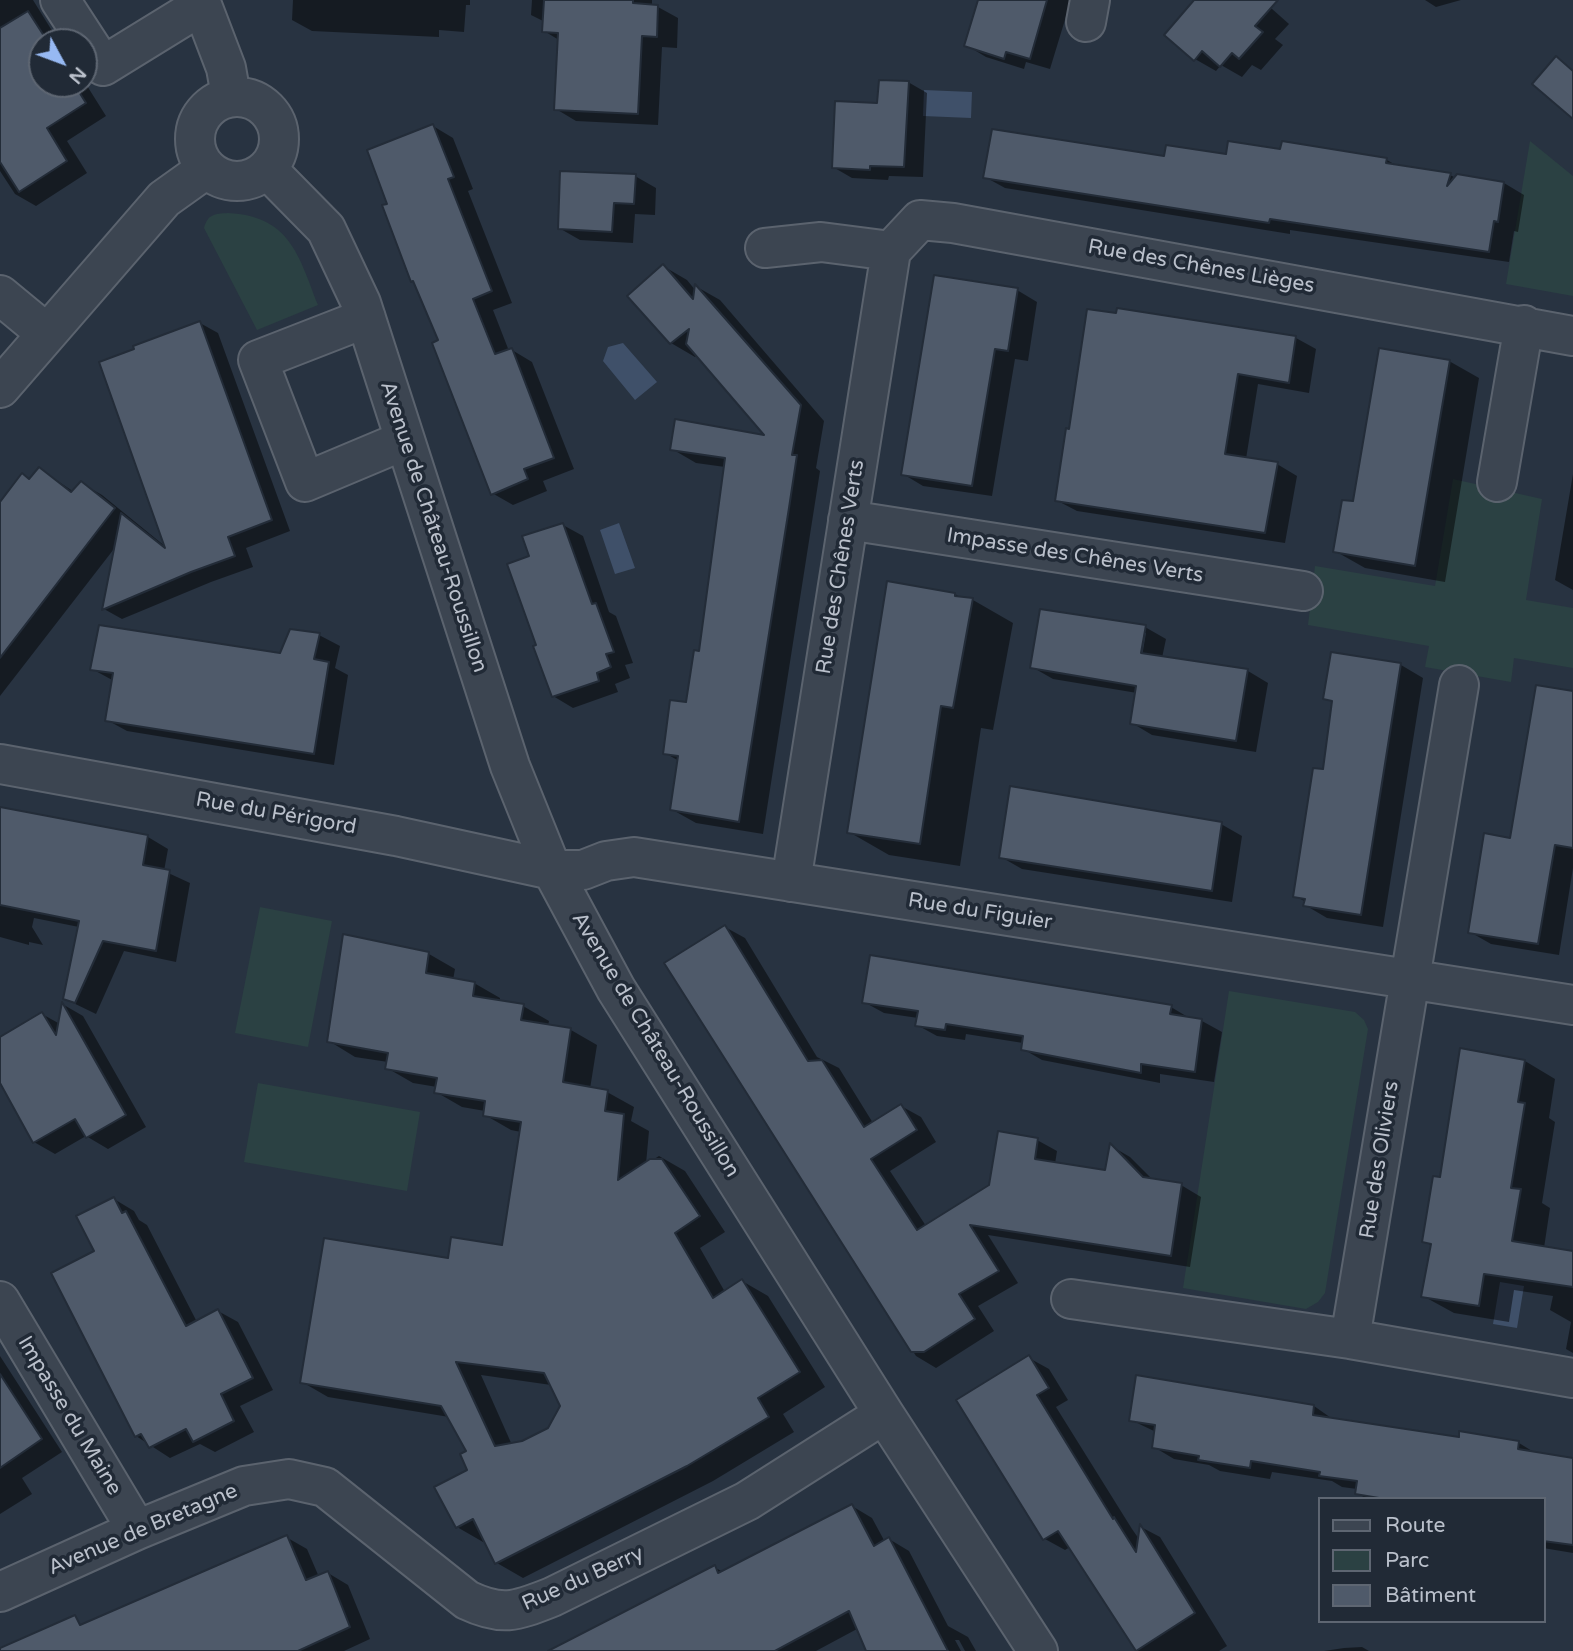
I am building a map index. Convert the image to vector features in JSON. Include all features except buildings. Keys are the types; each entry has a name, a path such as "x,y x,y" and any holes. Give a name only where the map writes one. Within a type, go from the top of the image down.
{"street":[{"path":"60,0 103,66 201,2 226,68 231,96"},
{"path":"231,96 244,96 257,101 275,120 279,132 279,146 267,169 256,177 243,181 229,181 206,169 194,145 199,119 207,108 231,96"},
{"path":"0,388 164,198 206,169"},
{"name":"Avenue de Château-Roussillon","path":"267,169 326,229 366,318 510,766 552,870 603,967 884,1414 1038,1651"},
{"name":"Rue des Chênes Lièges","path":"891,251 920,220 953,223 1573,335"},
{"path":"765,248 821,242 891,251"},
{"name":"Rue des Chênes Verts","path":"791,882 891,251"},
{"path":"0,295 46,333"},
{"path":"366,318 258,360 305,482 405,440"},
{"path":"1497,482 1524,326"},
{"name":"Impasse des Chênes Verts","path":"848,520 1303,591"},
{"path":"1410,981 1459,685"},
{"name":"Rue du Périgord","path":"0,764 384,833 552,870"},
{"name":"Rue du Figuier","path":"552,870 583,870 606,861 634,857 1573,1005"},
{"name":"Rue des Oliviers","path":"1350,1339 1410,981"},
{"path":"1071,1299 1350,1339 1573,1378"},
{"name":"Impasse du Maine","path":"0,1301 137,1530"},
{"name":"Rue du Berry","path":"289,1479 324,1487 467,1600 489,1611 521,1609 552,1597 747,1501 884,1414"},
{"name":"Avenue de Bretagne","path":"0,1592 137,1530 244,1486 289,1479"}],"green space":[{"path":"1530,141 1573,176 1573,296 1506,284"},
{"path":"228,213 266,222 279,231 298,255 318,305 257,330 204,228 212,216"},
{"path":"1453,479 1542,499 1526,600 1573,608 1573,668 1514,658 1511,682 1425,667 1429,646 1308,625 1315,566 1435,586"},
{"path":"260,907 332,921 308,1047 235,1033"},
{"path":"1229,991 1355,1012 1364,1020 1368,1029 1325,1293 1318,1302 1306,1309 1183,1288"},
{"path":"258,1083 420,1112 407,1191 244,1162"}],"water":[{"path":"924,90 972,92 971,118 923,116"},
{"path":"623,343 657,382 635,400 603,361 608,347"},
{"path":"619,523 635,568 615,574 600,530"},
{"path":"1500,1282 1524,1286 1517,1328 1493,1324"}]}
